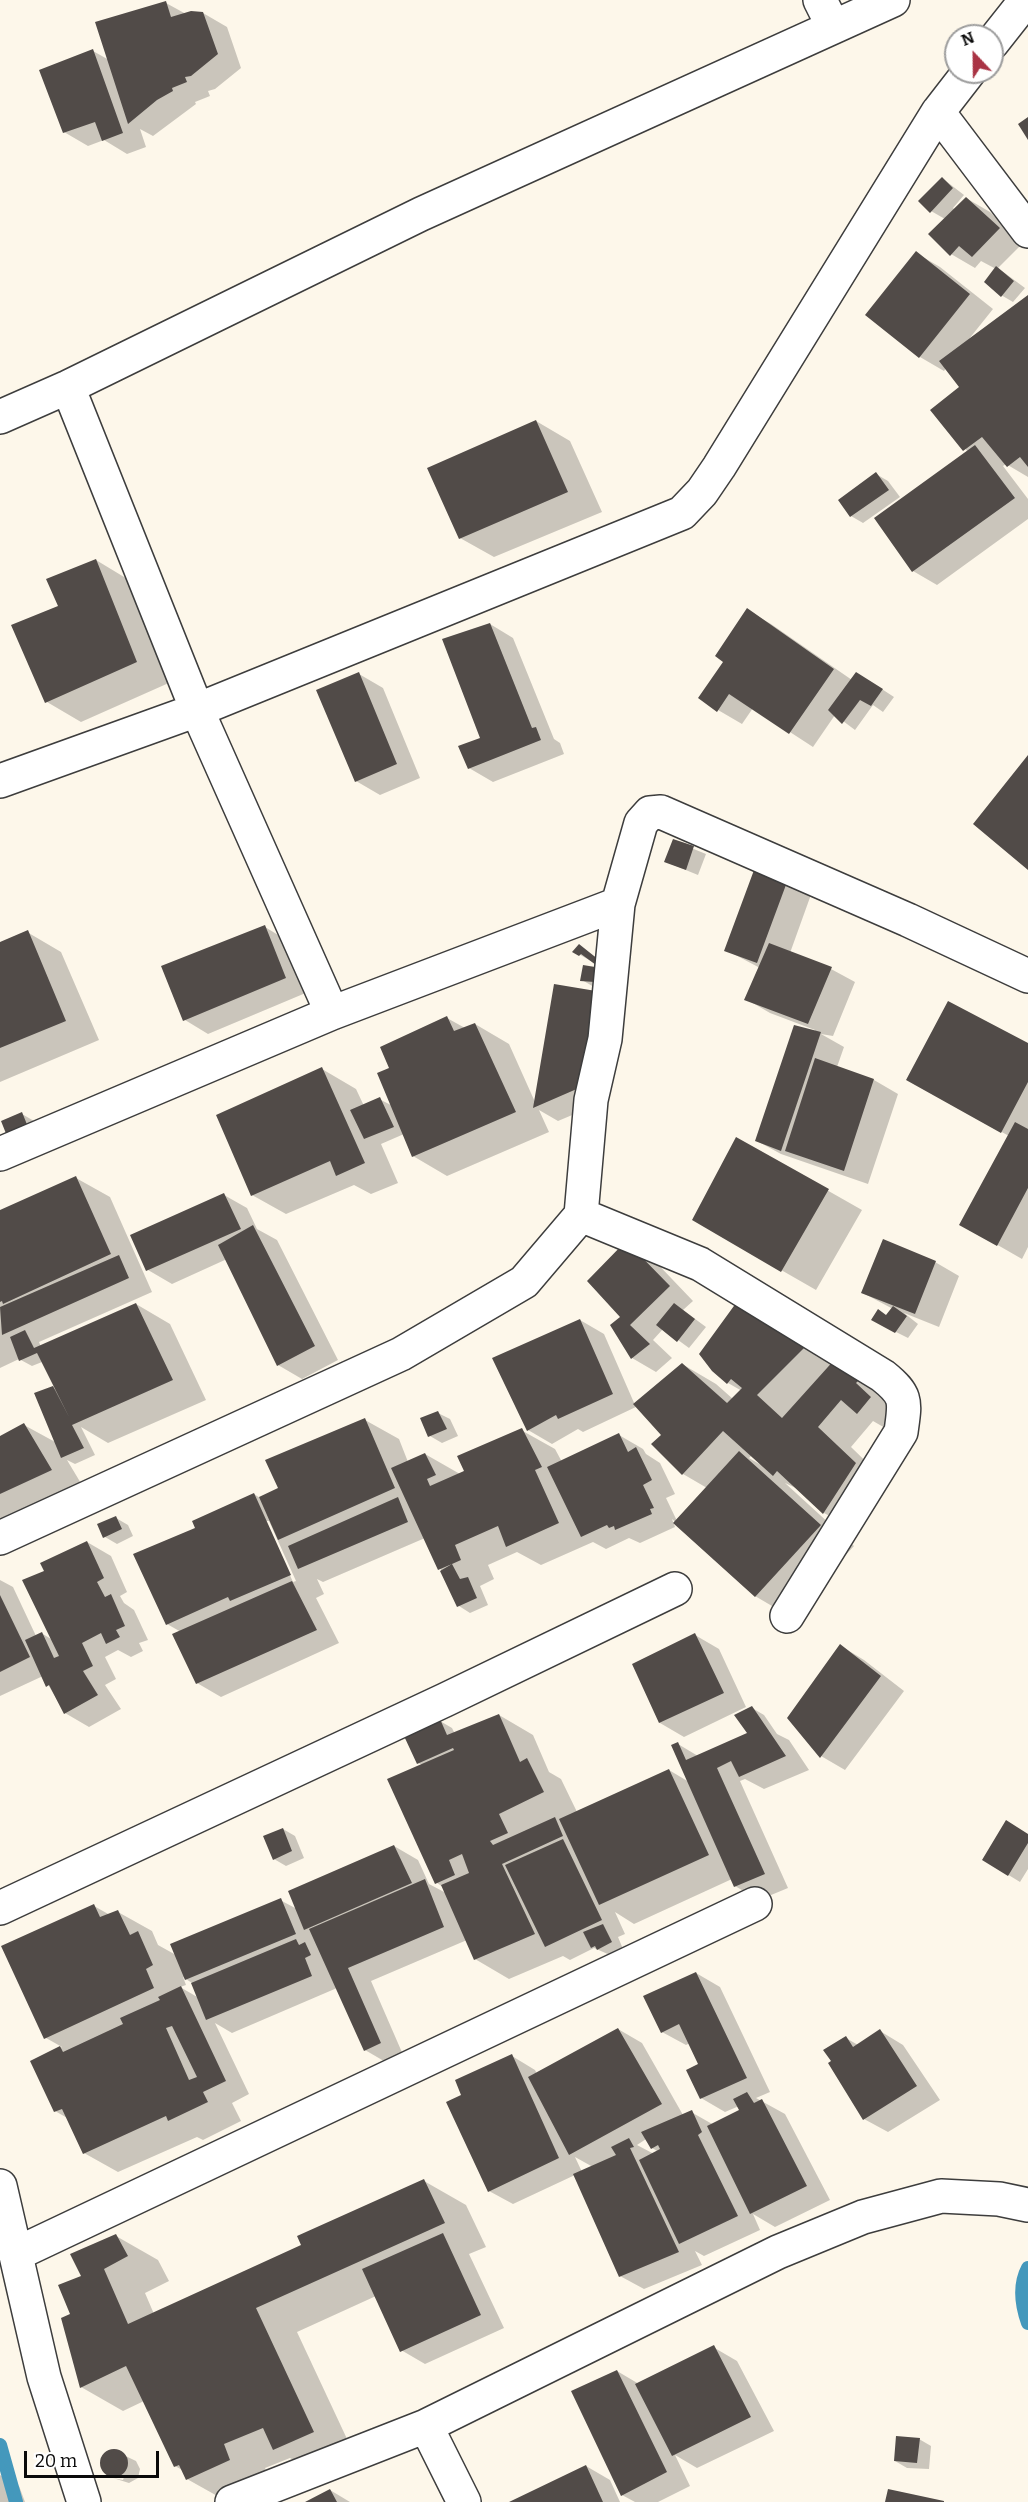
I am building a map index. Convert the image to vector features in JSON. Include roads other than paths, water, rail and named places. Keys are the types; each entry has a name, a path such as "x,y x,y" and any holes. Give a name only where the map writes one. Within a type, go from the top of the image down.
{"street":[{"path":"0,417 68,387 827,13 893,0"},
{"path":"1004,28 1026,0"},
{"path":"0,781 197,710 682,513 702,492 719,467 938,112 960,84"},
{"path":"938,112 1028,231"},
{"path":"68,387 197,710 332,1013"},
{"path":"0,1538 401,1354 524,1282 581,1215 591,1100 605,1039 618,904 641,823 650,813 661,812 1028,975"},
{"path":"0,1154 332,1013 618,904"},
{"path":"581,1215 700,1264 883,1376 900,1390 905,1407 901,1432 788,1616"},
{"path":"0,1908 445,1700 675,1589"},
{"path":"16,2254 754,1904"},
{"path":"0,2186 44,2377 84,2502"},
{"path":"232,2502 426,2426 778,2252 863,2217 942,2196 999,2199 1028,2205"},
{"path":"426,2426 464,2502"}],"waterway":[{"path":"1028,2268 1023,2281 1022,2296 1028,2323"},
{"path":"0,2445 16,2502"}]}
